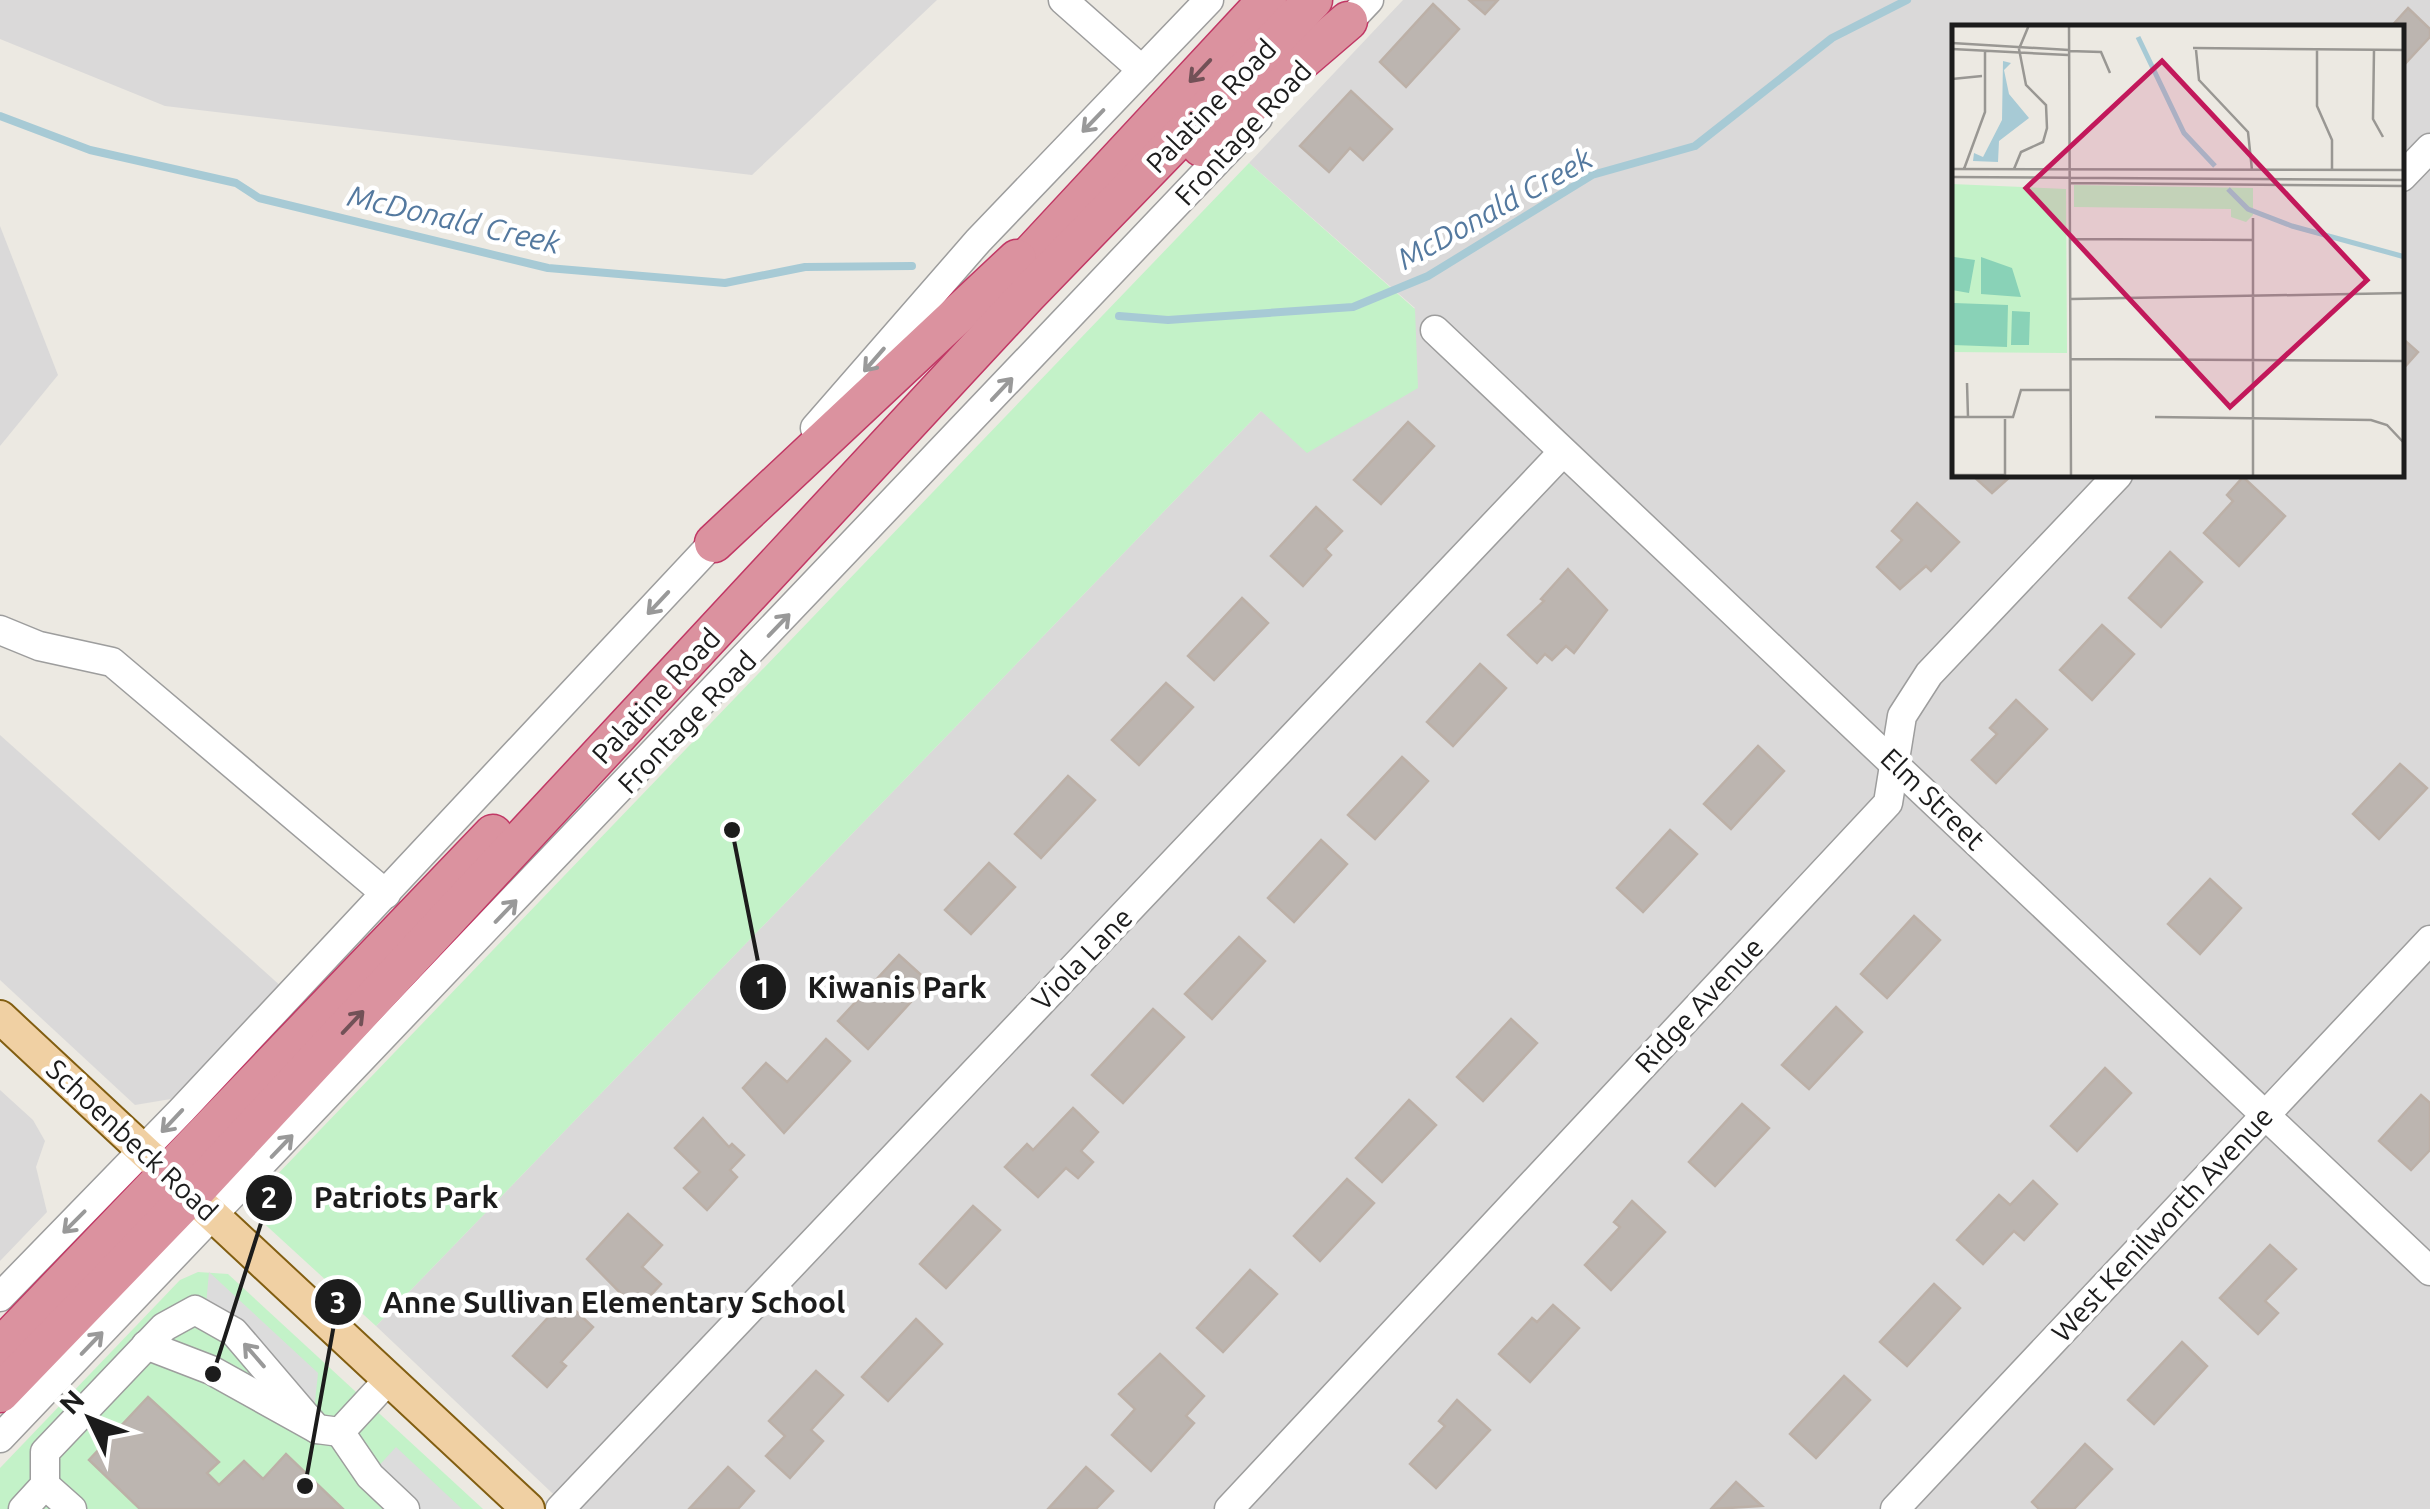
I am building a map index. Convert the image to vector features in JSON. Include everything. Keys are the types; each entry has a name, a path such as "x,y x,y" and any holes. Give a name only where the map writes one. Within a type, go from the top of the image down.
{"highway":[{"name":"Palatine Road","path":"0,1393 178,1184 465,863 1267,0"},
{"name":"Palatine Road","path":"0,1348 178,1184 1313,0"},
{"path":"1028,295 1359,11"},
{"path":"714,543 1084,196"}],"main road":[{"name":"Schoenbeck Road","path":"0,1017 528,1509"}],"street":[{"path":"1064,0 1142,70"},
{"name":"Frontage Road","path":"0,1438 386,894 714,543 978,241 1209,0"},
{"name":"Frontage Road","path":"0,1297 178,1184 1359,11"},
{"path":"2405,174 2430,148"},
{"name":"Elm Street","path":"1435,330 2430,1271"},
{"name":"Viola Lane","path":"560,1509 1563,452"},
{"name":"Ridge Avenue","path":"1229,1509 1888,803 1902,716 1929,674 2115,478"},
{"path":"0,630 39,646 112,662 386,894"},
{"name":"West Kenilworth Avenue","path":"1894,1509 2430,940"},
{"path":"23,1509 46,1485 45,1452 164,1327 196,1310 234,1332 406,1509"},
{"path":"146,1344 212,1370 328,1431"},
{"path":"328,1431 389,1379"},
{"path":"46,1485 72,1509"}],"shaded area":[{"path":"0,0 937,0 752,175 165,106 0,39"},
{"path":"1403,0 2430,0 2430,1509 569,1509 376,1326 1261,411 1415,308 1249,163"},
{"path":"0,226 58,375 0,446"},
{"path":"0,735 283,988 171,1099 135,1105 0,980"},
{"path":"0,1090 33,1120 45,1141 36,1167 47,1212 0,1261"},
{"path":"209,1272 318,1373 314,1411 206,1305"},
{"path":"396,1447 462,1509 414,1509 374,1471"}],"green space":[{"path":"1249,163 1415,309 1418,388 1307,453 1261,411 376,1326 246,1207"},
{"path":"198,1272 228,1274 483,1509 0,1509 0,1468 180,1280"}],"building":[{"path":"1469,0 1498,0 1485,14"},
{"path":"1433,4 1459,29 1406,87 1380,62"},
{"path":"2408,8 2430,29 2430,37 2405,64 2405,25 2393,25"},
{"path":"1351,91 1392,129 1363,160 1350,148 1329,172 1300,146"},
{"path":"2405,341 2418,352 2405,367"},
{"path":"1408,422 1434,446 1381,504 1354,480"},
{"path":"1975,478 2009,478 1992,493"},
{"path":"2244,478 2285,516 2239,566 2204,533 2233,501 2227,495"},
{"path":"1917,503 1959,542 1931,571 1926,566 1900,589 1877,567 1902,540 1892,531"},
{"path":"1316,507 1342,531 1325,549 1331,555 1303,586 1271,556"},
{"path":"2170,552 2202,582 2161,627 2129,598"},
{"path":"1568,569 1607,610 1574,653 1566,646 1552,660 1545,654 1537,663 1508,635 1544,601 1541,599"},
{"path":"1242,598 1268,623 1214,680 1188,656"},
{"path":"2102,625 2134,654 2092,700 2060,670"},
{"path":"1480,664 1506,688 1453,746 1427,722"},
{"path":"1166,683 1193,707 1139,765 1112,740"},
{"path":"2016,700 2047,729 1996,783 1972,760 1997,734 1990,728"},
{"path":"1758,746 1784,771 1731,829 1704,804"},
{"path":"1402,757 1428,781 1375,839 1348,815"},
{"path":"2400,764 2427,788 2379,839 2353,814"},
{"path":"1068,776 1095,800 1041,858 1015,834"},
{"path":"1670,830 1697,854 1643,912 1617,888"},
{"path":"1321,840 1347,864 1294,922 1268,898"},
{"path":"989,863 1015,887 971,934 945,910"},
{"path":"2210,879 2241,908 2200,954 2168,924"},
{"path":"1914,916 1940,940 1887,998 1861,974"},
{"path":"1239,937 1265,961 1212,1019 1185,994"},
{"path":"899,955 929,982 868,1049 838,1021"},
{"path":"1836,1007 1862,1032 1809,1089 1782,1065"},
{"path":"1153,1009 1184,1037 1123,1103 1092,1075"},
{"path":"1511,1019 1537,1043 1483,1101 1457,1077"},
{"path":"826,1039 850,1061 784,1133 743,1088 766,1063 787,1082"},
{"path":"2105,1068 2131,1093 2077,1151 2051,1126"},
{"path":"2421,1095 2430,1103 2430,1150 2411,1170 2379,1141"},
{"path":"1409,1100 1436,1125 1382,1182 1356,1158"},
{"path":"1742,1104 1769,1128 1715,1186 1689,1162"},
{"path":"1073,1108 1098,1132 1081,1151 1093,1162 1078,1178 1066,1168 1038,1197 1005,1167 1027,1144 1033,1150"},
{"path":"703,1118 729,1147 732,1144 744,1155 730,1170 737,1177 707,1210 684,1188 700,1172 675,1148"},
{"path":"1347,1179 1374,1203 1320,1261 1294,1236"},
{"path":"2033,1181 2057,1204 2024,1240 2014,1231 1983,1264 1957,1240 1999,1195 2010,1205"},
{"path":"1632,1201 1665,1232 1611,1290 1585,1265 1620,1227 1614,1222"},
{"path":"973,1206 1000,1230 946,1288 920,1264"},
{"path":"628,1214 662,1245 642,1267 661,1284 637,1310 587,1259"},
{"path":"2270,1245 2296,1269 2265,1301 2278,1313 2258,1334 2220,1298"},
{"path":"1250,1270 1277,1294 1223,1352 1197,1328"},
{"path":"1934,1284 1960,1308 1907,1366 1880,1342"},
{"path":"564,1300 593,1327 561,1362 566,1366 547,1387 513,1356"},
{"path":"1553,1305 1579,1328 1530,1382 1499,1354 1532,1318 1537,1322"},
{"path":"916,1319 942,1344 888,1401 862,1377"},
{"path":"2182,1342 2207,1366 2154,1424 2128,1400"},
{"path":"1160,1354 1204,1396 1186,1416 1194,1423 1151,1471 1112,1435 1135,1409 1119,1394"},
{"path":"816,1371 843,1395 811,1430 823,1441 790,1478 766,1456 785,1436 769,1421"},
{"path":"1844,1376 1870,1400 1816,1458 1790,1434"},
{"path":"148,1397 219,1462 207,1473 219,1485 244,1461 263,1479 286,1454 343,1509 140,1509 89,1460"},
{"path":"1457,1400 1490,1430 1436,1488 1410,1464 1445,1426 1439,1421"},
{"path":"2085,1444 2112,1469 2074,1509 2039,1509 2032,1502"},
{"path":"728,1467 754,1491 738,1509 689,1509"},
{"path":"1086,1467 1113,1491 1096,1509 1048,1509"},
{"path":"1736,1482 1762,1506 1711,1509"}],"waterway":[{"name":"McDonald Creek","path":"1119,316 1168,320 1353,307 1428,276 1592,175 1695,146 1832,38 1907,0"},
{"name":"McDonald Creek","path":"0,116 90,150 236,183 259,198 548,268 725,283 805,267 912,266"}],"place":[{"name":"Kiwanis Park","path":"732,830"},
{"name":"Patriots Park","path":"213,1374"},
{"name":"Anne Sullivan Elementary School","path":"305,1486"}]}
